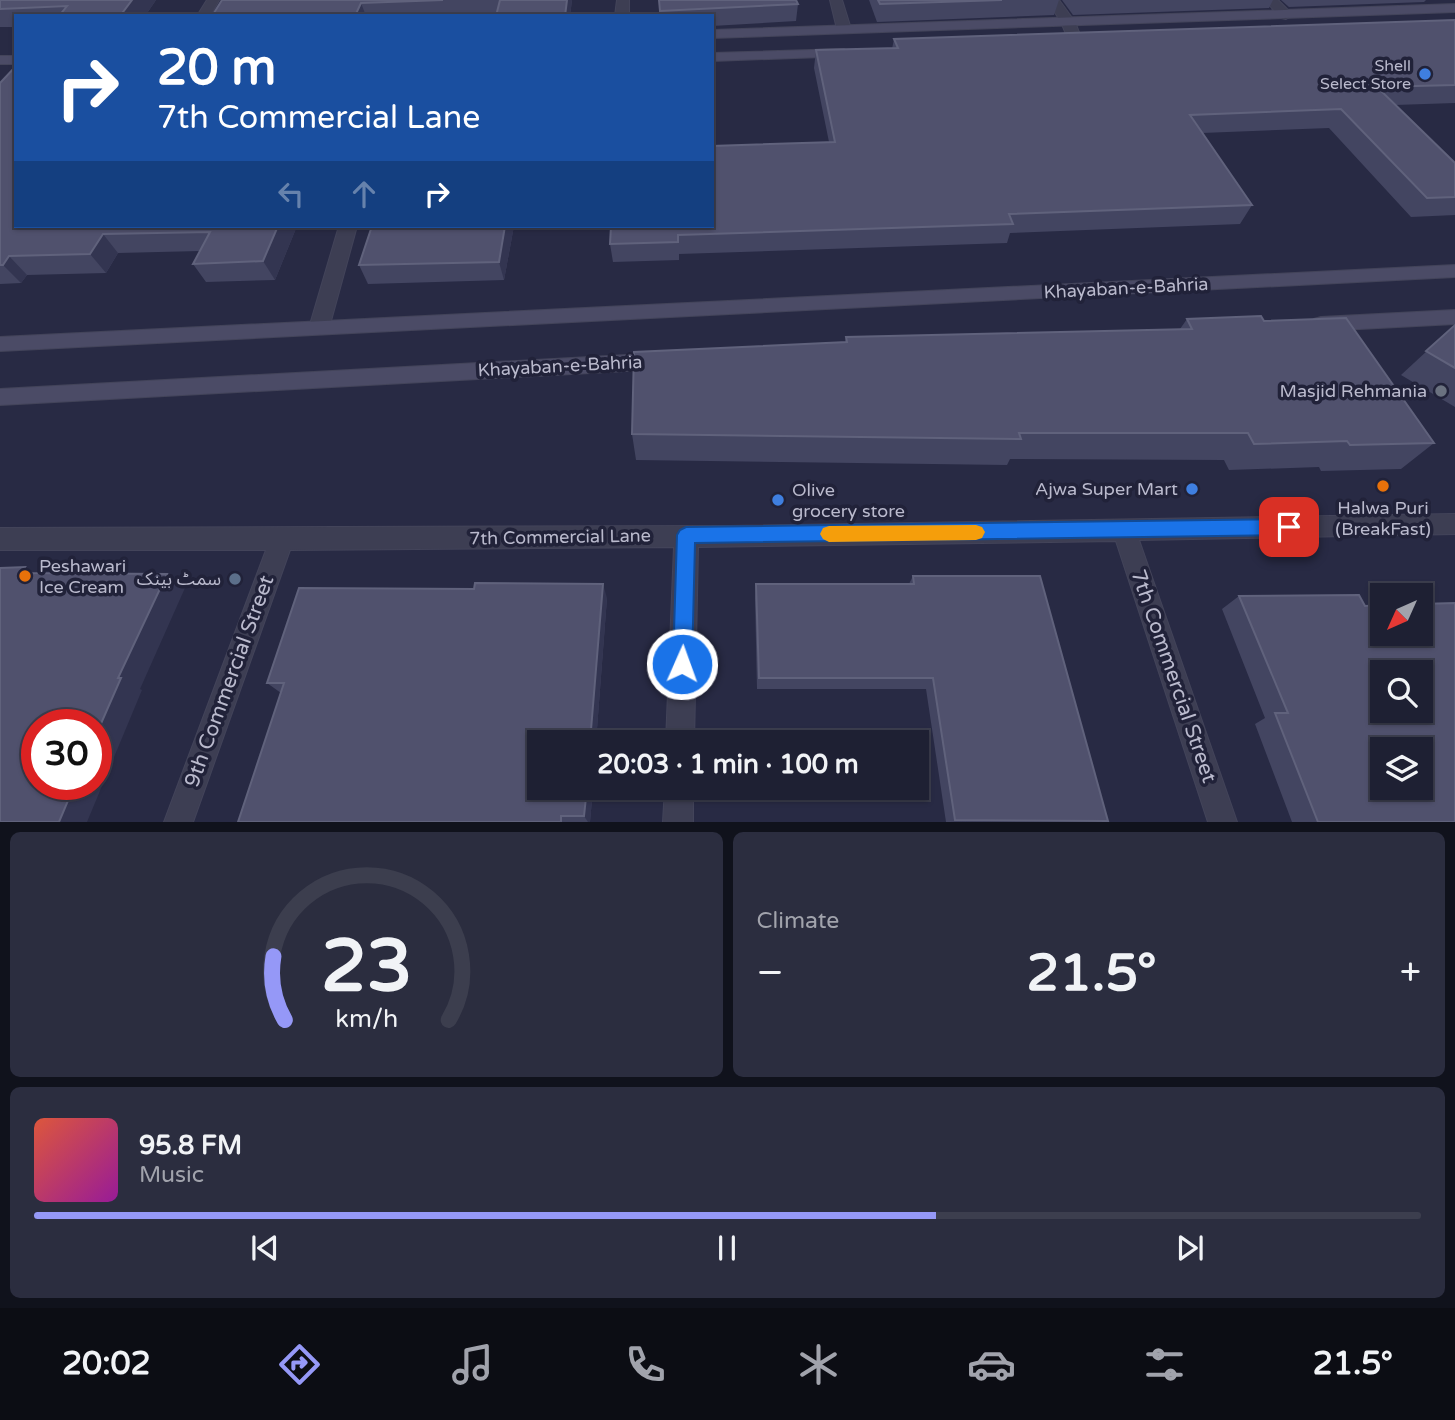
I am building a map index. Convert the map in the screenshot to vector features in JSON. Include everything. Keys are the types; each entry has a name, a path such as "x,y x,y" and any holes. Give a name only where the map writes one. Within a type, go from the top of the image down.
{"main road":[{"path":"1451,0 1455,6"},
{"path":"714,34 1286,15 1455,6"},
{"path":"714,57 861,52"},
{"name":"Khayaban-e-Bahria","path":"0,344 1455,271"},
{"path":"1303,325 1455,317"},
{"name":"Khayaban-e-Bahria","path":"0,397 679,360"}],"street":[{"path":"836,0 844,29"},
{"path":"1053,0 1068,22 1077,45"},
{"path":"1271,0 1286,15"},
{"path":"319,328 347,228"},
{"name":"7th Commercial Lane","path":"0,539 281,541 1124,531 1455,524"},
{"name":"7th Commercial Street","path":"1124,531 1223,821"},
{"path":"680,730 686,535"},
{"name":"9th Commercial Street","path":"177,821 281,541"},
{"path":"678,821 679,800"}],"building":[{"path":"0,0 132,0 122,14 61,14 67,6 0,9"},
{"path":"222,0 443,0 361,3 356,14 213,14"},
{"path":"500,0 567,0 565,14 496,14"},
{"path":"659,0 796,0 798,4 660,11"},
{"path":"878,0 1002,0 880,4"},
{"path":"1455,20 1455,85 1377,87 1455,163 1455,197 1427,198 1341,109 1190,115 1252,205 1009,214 1013,224 678,235 678,242 610,244 611,228 714,228 714,146 835,142 816,50 898,48 894,39"},
{"path":"14,68 14,228 277,228 263,261 193,264 210,232 103,234 90,254 9,256 3,265 0,265 0,83"},
{"path":"371,228 505,228 499,262 359,265"},
{"path":"1261,316 1264,321 1346,318 1434,443 1350,445 1347,441 1254,444 1248,433 1019,433 1021,439 632,434 634,352 847,342 846,337 1192,329 1187,319"},
{"path":"1455,325 1455,368 1426,351"},
{"path":"25,567 21,573 167,574 118,678 121,678 107,709 21,709 21,800 68,800 59,822 0,822 0,568"},
{"path":"913,576 1040,576 1108,821 955,820 933,678 759,678 756,584 914,584"},
{"path":"475,583 603,584 591,730 527,730 527,800 586,800 584,816 561,816 561,822 238,822 284,683 267,683 299,588 474,589"},
{"path":"1359,595 1365,606 1370,606 1370,646 1433,646 1433,604 1455,603 1455,822 1318,822 1275,713 1288,713 1239,596"}],"slow traffic":[{"path":"829,534 976,532"}],"place":[{"name":"Shell Select Store","path":"1425,74"},
{"name":"Masjid Rehmania","path":"1441,391"},
{"name":"Halwa Puri (BreakFast)","path":"1383,486"},
{"name":"Ajwa Super Mart","path":"1192,489"},
{"name":"Olive grocery store","path":"778,500"},
{"name":"Peshawari Ice Cream","path":"25,576"},
{"name":"سمٹ بینک","path":"235,579"}],"route":[{"path":"682,664 686,535 1289,527"}]}
